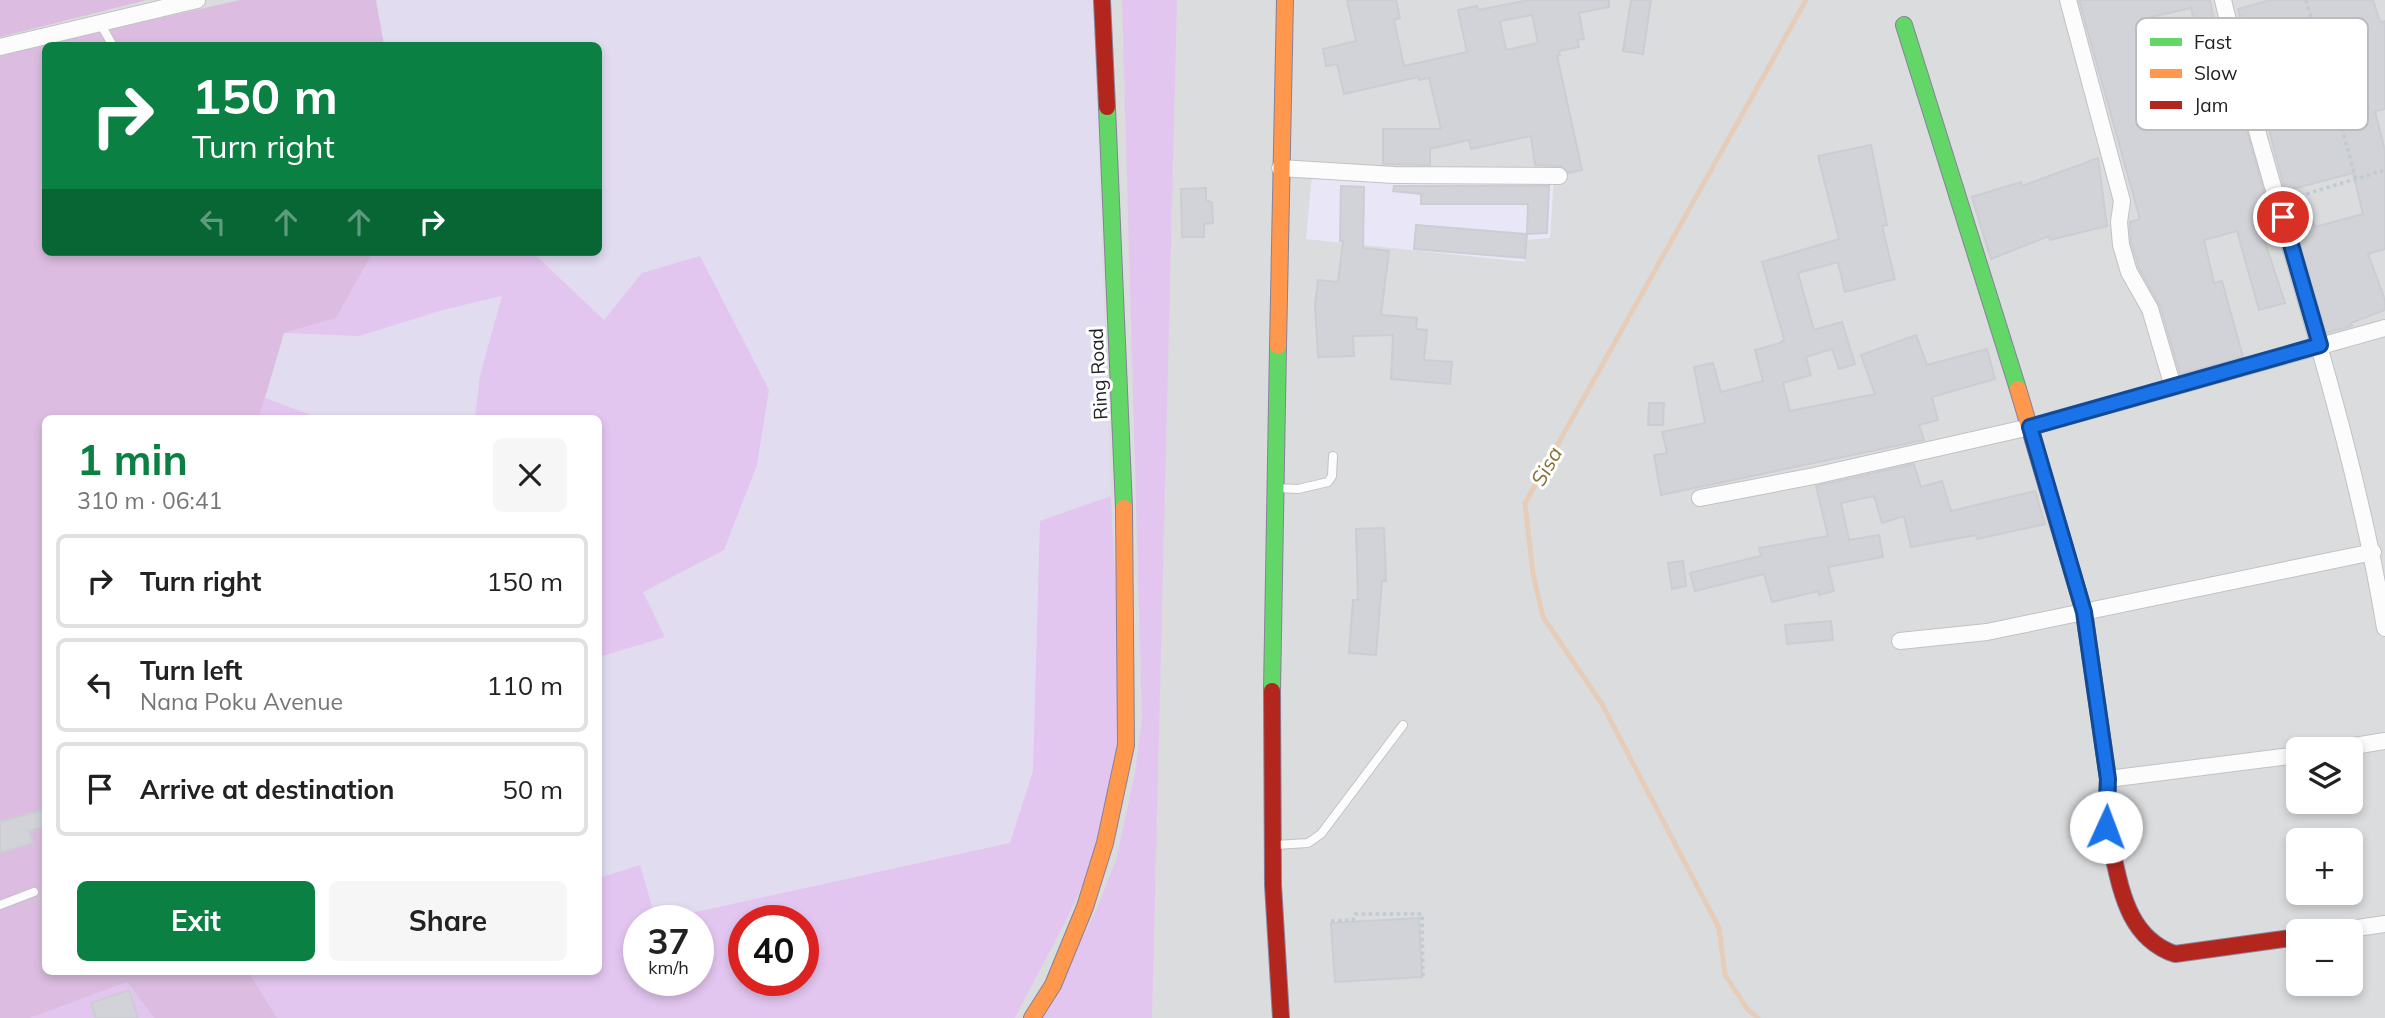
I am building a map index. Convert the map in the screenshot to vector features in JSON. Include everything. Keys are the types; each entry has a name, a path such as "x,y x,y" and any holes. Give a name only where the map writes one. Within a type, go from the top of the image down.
{"street":[{"path":"0,47 197,0"},
{"name":"Ring Road","path":"1032,1018 1053,985 1085,907 1105,843 1126,745 1123,461 1102,0"},
{"path":"1281,1018 1272,845 1275,488 1285,0"},
{"path":"2068,0 2123,201 2119,222 2121,245 2129,272 2150,309 2173,387"},
{"path":"2223,0 2228,18"},
{"path":"1904,25 2030,427 2084,612 2108,779 2106,827 2124,903 2141,933 2157,948 2175,954 2286,939"},
{"path":"2260,130 2320,345 2373,552 2385,628"},
{"path":"1280,168 1394,174 1559,176"},
{"path":"1700,498 1814,477 2030,427 2385,328"},
{"path":"1900,641 1987,632 2373,552"},
{"path":"2363,745 2385,741"},
{"path":"2108,779 2286,757"},
{"path":"2363,927 2385,924"}],"lane":[{"path":"100,23 111,42"},
{"path":"1275,488 1298,489 1328,482 1332,476 1333,456"},
{"path":"1272,845 1308,843 1321,834 1403,725"},
{"path":"0,905 34,892"}],"path":[{"path":"2306,0 2311,18"},
{"path":"2342,130 2356,179"},
{"path":"2281,201 2385,170"},
{"path":"1331,921 1353,920 1355,914 1422,914 1423,979"}],"shaded area":[{"path":"0,0 2385,0 2385,1018 0,1018"},
{"path":"0,0 147,0 0,37"},
{"path":"240,0 376,0 383,42 53,42"},
{"path":"376,0 1093,0 1111,496 1040,521 1033,771 1010,843 714,908 714,905 652,905 640,865 602,877 602,656 664,637 643,592 725,550 642,273 604,320 536,256 602,256 602,42 383,42"},
{"path":"1122,0 1177,0 1152,1018 1042,1018 1096,910 1116,860 1135,773 1142,719"},
{"path":"42,45 42,256 371,256 336,318 284,333 260,415 42,415 42,975 250,975 277,1018 154,1018 127,982 30,1018 0,1018 0,54"},
{"path":"1312,174 1554,178 1550,238 1526,240 1525,262 1306,239"},
{"path":"371,256 536,256 604,320 642,273 700,256 769,390 757,465 724,550 643,592 665,637 602,656 602,415 475,415 480,376 502,296 446,309 359,336 284,333 336,318"},
{"path":"502,296 480,376 475,415 311,415 265,398 284,333 359,336 446,309"},
{"path":"265,398 311,415 260,415"},
{"path":"1111,496 1119,680 1114,774 1106,818 1085,880 1015,1018 277,1018 250,975 602,975 602,877 640,865 652,905 623,905 623,996 714,996 714,908 728,905 728,996 819,996 819,905 728,905 1010,843 1033,771 1040,521"},
{"path":"127,982 154,1018 30,1018"}],"building":[{"path":"1347,0 1396,0 1400,18 1394,20 1404,66 1467,52 1458,10 1477,6 1478,10 1529,0 1609,0 1609,7 1579,13 1584,39 1577,40 1579,47 1559,51 1560,55 1557,56 1582,170 1569,173 1560,166 1535,165 1531,136 1471,149 1469,140 1430,149 1430,165 1383,164 1383,129 1441,129 1429,78 1419,80 1418,77 1344,94 1337,64 1326,66 1323,49 1356,41","holes":["1532,15 1538,43 1506,50 1500,21"]},
{"path":"1631,0 1651,0 1643,54 1623,51"},
{"path":"2079,0 2210,0 2214,18 2193,18 2191,8 2151,18 2136,18 2136,130 2247,130 2272,221 2265,223 2270,238 2264,239 2285,303 2259,310 2237,231 2204,240 2214,283 2222,281 2243,357 2180,374 2160,306 2139,268 2131,243 2130,222 2140,219"},
{"path":"2270,0 2373,0 2380,22 2385,21 2385,109 2375,111 2385,151 2385,249 2368,254 2385,300 2385,310 2351,323 2352,326 2326,333 2295,226 2313,222 2315,227 2363,214 2353,173 2285,191 2269,130 2368,130 2368,18 2240,18 2238,9"},
{"path":"1871,145 1887,225 1882,226 1895,279 1845,292 1838,262 1798,273 1814,330 1842,322 1855,364 1839,369 1832,349 1806,357 1811,375 1783,383 1790,411 1875,394 1861,355 1916,335 1927,365 1987,349 1995,379 1932,397 1938,420 1919,425 1924,440 1661,495 1654,455 1667,453 1662,432 1705,423 1694,367 1713,363 1721,392 1763,381 1755,350 1780,343 1784,339 1762,262 1839,239 1818,156"},
{"path":"2098,158 2107,226 2050,240 2049,236 1991,259 1972,197 2021,182 2022,186"},
{"path":"1341,186 1364,187 1363,248 1389,251 1381,315 1417,318 1416,329 1427,330 1424,360 1452,362 1450,384 1391,379 1393,335 1353,336 1354,356 1318,357 1315,305 1318,280 1338,282 1343,241 1340,241"},
{"path":"1394,186 1549,186 1547,233 1527,234 1528,204 1421,204 1421,194 1393,191"},
{"path":"1206,188 1206,200 1212,203 1213,223 1204,224 1204,237 1182,237 1181,189"},
{"path":"1416,225 1527,234 1525,258 1414,249"},
{"path":"1649,403 1664,403 1663,425 1648,425"},
{"path":"1914,464 1921,487 1942,481 1951,511 2035,491 2045,524 1977,539 1976,535 1911,547 1904,516 1882,523 1874,496 1841,503 1849,540 1879,535 1883,557 1828,567 1834,591 1819,595 1819,591 1772,602 1764,574 1695,591 1690,573 1761,556 1759,548 1828,536 1816,486"},
{"path":"1384,528 1386,581 1382,581 1376,655 1349,653 1353,600 1358,600 1356,529"},
{"path":"1683,561 1686,586 1672,589 1668,563"},
{"path":"1831,621 1833,640 1787,644 1785,625"},
{"path":"42,810 42,827 29,831 33,843 0,853 0,822"},
{"path":"1419,918 1422,977 1335,982 1331,923"},
{"path":"129,990 138,1018 96,1018 91,1003"}],"waterway":[{"name":"Sisa","path":"1758,1018 1748,1010 1725,975 1719,928 1602,704 1543,617 1533,574 1525,503 1806,0"}],"traffic: fast":[{"path":"1904,25 2018,389"},
{"path":"1107,107 1124,508"},
{"path":"1272,691 1278,346"}],"traffic: slow":[{"path":"1278,346 1285,0"},
{"path":"2018,389 2084,612 2108,779 2106,827 2113,855"},
{"path":"1032,1018 1053,985 1085,907 1105,843 1126,745 1124,508"}],"traffic: jam":[{"path":"1102,0 1107,107"},
{"path":"1272,691 1273,885 1281,1018"},
{"path":"2113,855 2120,886 2131,914 2138,927 2160,947 2175,954 2286,939"}],"route":[{"path":"2106,827 2108,779 2084,612 2030,427 2320,345 2283,217"}]}
